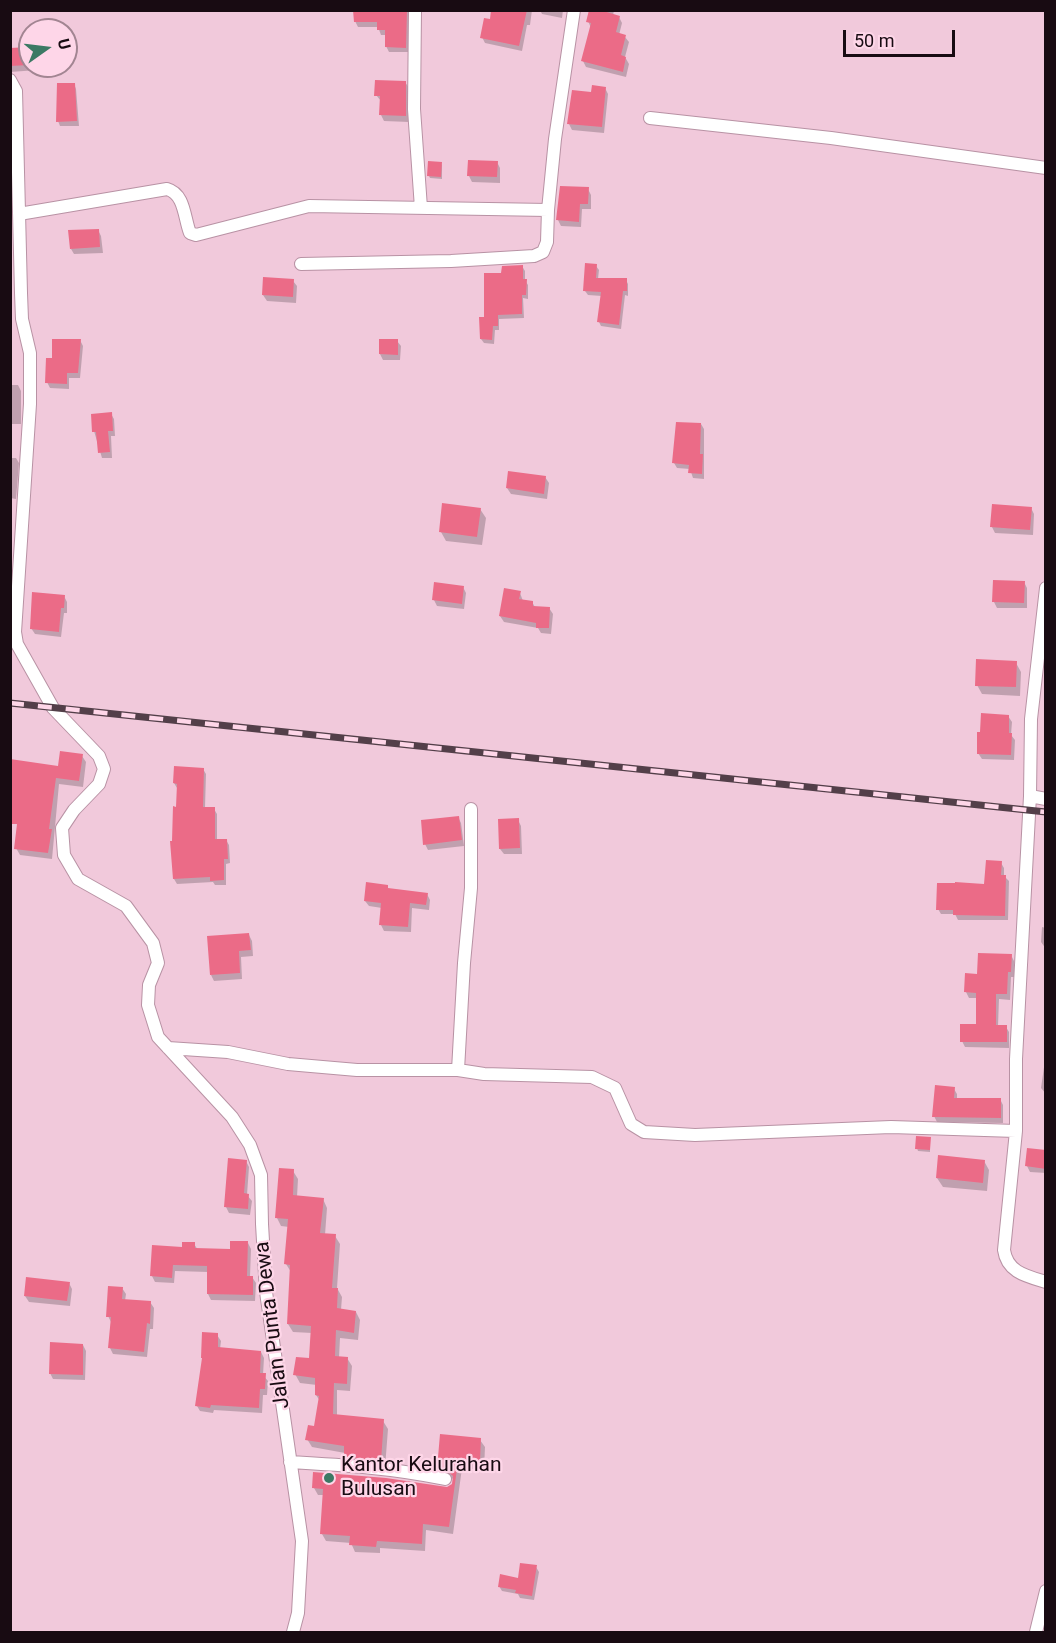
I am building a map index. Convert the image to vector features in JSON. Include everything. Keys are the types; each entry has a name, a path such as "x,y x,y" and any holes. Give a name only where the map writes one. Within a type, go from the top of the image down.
{"street":[{"path":"415,10 414,109 421,208"},
{"path":"301,264 451,261 534,256 543,252 547,242 555,139 574,10"},
{"name":"Jalan Punta Dewa","path":"10,80 16,91 22,319 30,352 30,404 15,632 17,644 53,708 99,756 104,769 99,784 74,810 62,828 64,855 78,879 126,906 153,944 158,963 148,985 148,1005 158,1037 232,1117 250,1145 261,1175 261,1224 266,1292 302,1541 298,1613 293,1632"},
{"path":"651,118 831,138 1046,168"},
{"path":"19,214 167,189 179,196 190,233 196,235 309,206 548,210"},
{"path":"1046,588 1031,719 1030,796 1016,1059 1016,1131 1004,1250 1005,1259 1010,1267 1046,1282"},
{"path":"1030,796 1046,799"},
{"path":"459,1070 464,963 471,888 471,809"},
{"path":"168,1048 228,1052 288,1064 357,1070 459,1070 484,1074 592,1077 615,1088 631,1124 644,1132 696,1135 891,1127 1016,1131"},
{"path":"290,1462 369,1466 445,1479"},
{"path":"1036,1632 1046,1591"}],"building":[{"path":"353,10 407,10 406,48 385,47 385,30 377,30 377,22 354,22"},
{"path":"491,10 527,10 519,46 480,38 484,18 490,19"},
{"path":"589,10 600,10 620,16 616,32 626,35 621,55 626,57 623,72 581,61 591,23 586,22"},
{"path":"10,48 18,48 18,66 10,66"},
{"path":"375,80 406,81 406,116 379,115 380,96 374,96"},
{"path":"57,83 75,83 77,121 56,122"},
{"path":"592,85 606,87 602,127 567,124 572,90 591,92"},
{"path":"468,160 498,161 497,177 467,176"},
{"path":"428,161 442,162 441,177 427,176"},
{"path":"560,186 589,187 588,204 580,204 579,222 556,220"},
{"path":"99,229 100,247 70,249 68,230"},
{"path":"585,263 597,264 596,278 627,278 627,291 623,291 619,325 597,322 601,292 583,291"},
{"path":"523,265 523,279 527,279 526,295 522,295 522,314 498,315 498,326 493,326 492,340 480,339 479,317 484,317 484,273 501,273 502,266"},
{"path":"263,277 294,279 293,297 262,295"},
{"path":"52,339 81,339 78,373 67,373 67,384 45,383 46,358 52,358"},
{"path":"379,339 398,339 398,355 379,354"},
{"path":"112,412 113,431 108,431 110,452 98,453 96,432 92,432 91,414"},
{"path":"676,422 701,423 702,474 688,473 689,465 672,463"},
{"path":"508,471 546,476 544,494 506,488"},
{"path":"442,503 481,508 477,537 439,532"},
{"path":"992,504 1032,507 1030,530 990,527"},
{"path":"993,580 1025,581 1024,603 992,602"},
{"path":"434,582 464,586 462,604 432,600"},
{"path":"504,588 521,591 519,599 533,601 533,606 550,607 549,628 536,628 536,623 499,616"},
{"path":"32,592 65,595 64,608 61,608 59,632 30,629"},
{"path":"976,659 1017,661 1016,687 975,686"},
{"path":"981,713 1009,715 1009,733 1012,733 1011,755 977,754 977,732 980,732"},
{"path":"60,751 83,754 79,781 56,778 48,853 14,849 17,824 10,824 10,759 58,766"},
{"path":"174,766 204,768 203,807 215,807 215,839 227,839 228,859 224,859 224,880 210,881 210,877 173,879 170,841 172,841 173,806 176,807 177,784 173,783"},
{"path":"459,816 462,840 423,845 421,820"},
{"path":"519,818 520,848 499,849 498,819"},
{"path":"986,860 1002,861 1001,875 1006,875 1005,916 953,915 953,910 936,910 937,883 984,884"},
{"path":"366,882 388,885 388,888 428,893 426,905 410,903 408,927 379,925 381,903 364,901"},
{"path":"249,933 251,950 239,951 240,973 210,975 207,936"},
{"path":"978,953 1012,954 1007,994 996,994 996,1025 1007,1025 1007,1042 960,1042 960,1024 976,1024 976,993 964,992 965,973 977,974"},
{"path":"935,1085 955,1087 954,1098 1001,1098 1001,1118 932,1117"},
{"path":"916,1136 931,1137 930,1150 915,1149"},
{"path":"1027,1148 1046,1150 1046,1169 1025,1166"},
{"path":"938,1155 985,1160 983,1183 936,1178"},
{"path":"228,1158 247,1160 244,1193 249,1194 248,1209 224,1207"},
{"path":"279,1168 294,1169 293,1195 324,1198 320,1233 336,1234 332,1288 338,1288 337,1308 356,1311 354,1333 336,1330 335,1356 348,1357 347,1384 334,1383 333,1414 384,1419 381,1461 344,1457 344,1446 305,1440 308,1425 314,1426 319,1396 315,1395 315,1378 293,1375 296,1357 309,1358 311,1326 287,1324 290,1265 284,1264 288,1219 275,1218"},
{"path":"230,1241 248,1241 247,1276 253,1276 253,1295 207,1294 207,1266 173,1265 172,1278 150,1276 152,1245 182,1247 182,1242 195,1242 195,1248 230,1249"},
{"path":"26,1277 70,1282 67,1301 24,1296"},
{"path":"108,1286 123,1287 122,1299 151,1301 150,1324 147,1323 144,1352 108,1348 111,1317 106,1317"},
{"path":"202,1332 218,1333 218,1347 261,1351 260,1373 266,1373 265,1389 260,1389 259,1408 195,1406 202,1358"},
{"path":"50,1342 83,1344 83,1375 49,1374"},
{"path":"440,1434 481,1438 480,1463 458,1462 449,1527 423,1524 422,1544 377,1541 376,1547 349,1545 350,1536 320,1534 323,1489 312,1488 313,1472 386,1478 447,1487 452,1484 453,1476 447,1471 437,1469"},
{"path":"520,1563 537,1565 532,1596 498,1587 500,1574 518,1578"}],"railway":[{"path":"10,703 1046,812"}],"place":[{"name":"Kantor Kelurahan Bulusan","path":"329,1478"}]}
